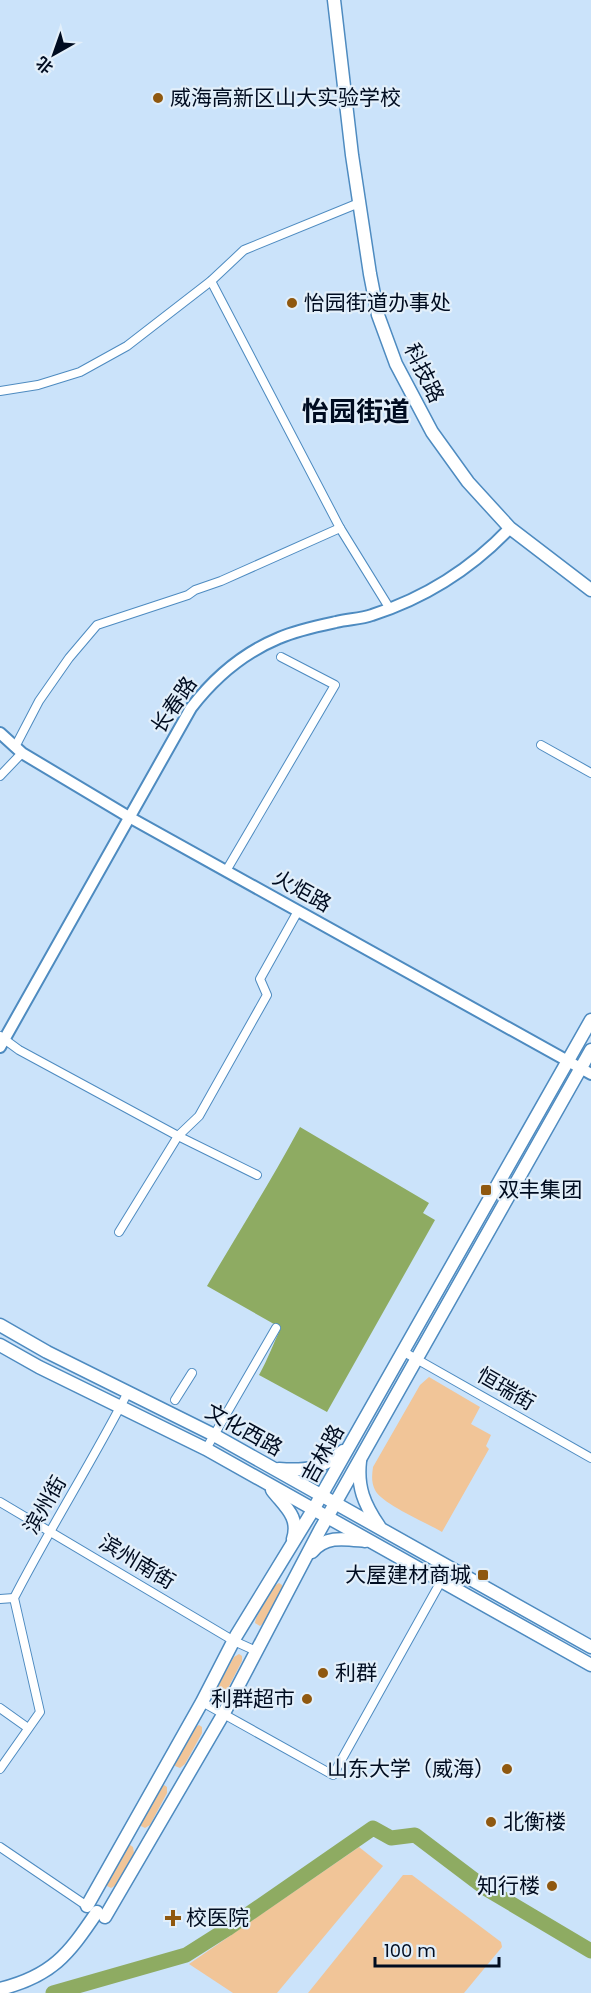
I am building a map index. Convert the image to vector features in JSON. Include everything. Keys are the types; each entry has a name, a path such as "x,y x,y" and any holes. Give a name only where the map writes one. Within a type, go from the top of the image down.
{"main road":[{"name":"科技路","path":"334,0 352,155 378,315 396,364 432,432 468,482 510,528 591,590"},
{"name":"吉林路","path":"96,1912 234,1641 404,1352 591,1020"},
{"name":"吉林路","path":"0,1989 16,1985 47,1971 67,1954 224,1713 335,1503 416,1358 586,1071 591,1050"},
{"name":"文化西路","path":"0,1325 47,1352 214,1435 591,1647"},
{"name":"文化西路","path":"0,1346 206,1449 591,1665"},
{"path":"274,1469 317,1468 330,1462 349,1447"},
{"path":"361,1457 362,1493 366,1508 381,1529"},
{"path":"268,1484 297,1527 290,1548"},
{"path":"306,1560 318,1545 330,1539 372,1542"}],"street":[{"path":"0,392 38,385 80,372 127,346 211,281 243,250 359,202"},
{"path":"211,281 340,528 390,609"},
{"path":"0,776 19,750 39,701 69,658 97,625 169,602 340,528"},
{"name":"长春路","path":"1,1040 191,708 208,686 228,668 279,638 344,620 370,616 437,586 488,551 510,528"},
{"path":"226,872 335,685 281,657"},
{"name":"火炬路","path":"0,733 19,750 129,817 586,1071"},
{"path":"541,745 591,773"},
{"path":"119,1232 178,1136 199,1116 267,995 260,979 298,911"},
{"path":"1,1040 178,1136 257,1175"},
{"path":"206,1449 276,1328"},
{"name":"恒瑞街","path":"404,1352 591,1458"},
{"path":"175,1400 192,1372"},
{"name":"滨州街","path":"14,1598 128,1392"},
{"name":"滨州南街","path":"0,1502 234,1641 256,1651"},
{"path":"202,1702 333,1775 449,1567"},
{"path":"0,1599 14,1598 40,1712 0,1769"},
{"path":"0,1708 28,1728"},
{"path":"0,1847 96,1912"}],"shaded area":[{"path":"300,1127 429,1203 423,1213 435,1220 327,1412 259,1375 281,1328 207,1286"},
{"path":"429,1377 480,1407 471,1424 491,1435 486,1446 489,1449 442,1532 386,1501 375,1490 372,1481 373,1467 420,1385"},
{"path":"279,1583 282,1585 282,1590 265,1622 260,1626 255,1623 256,1618 274,1586"},
{"path":"239,1654 242,1656 242,1661 225,1694 220,1697 216,1695 216,1689 234,1657"},
{"path":"199,1725 202,1727 202,1733 185,1764 180,1768 175,1766 175,1760 194,1728"},
{"path":"164,1785 167,1787 167,1793 150,1825 145,1828 141,1826 141,1821 159,1788"},
{"path":"130,1845 134,1853 116,1885 111,1888 107,1886 107,1881 125,1848"},
{"path":"359,1847 383,1866 277,1993 233,1993 189,1964"},
{"path":"403,1875 412,1875 501,1942 502,1947 464,1993 308,1993"}],"waterway":[{"path":"53,1993 186,1955 373,1828 391,1838 415,1835 485,1888 591,1951"}],"place":[{"name":"威海高新区山大实验学校","path":"158,98"},
{"name":"怡园街道办事处","path":"292,303"},
{"name":"双丰集团","path":"486,1190"},
{"name":"大屋建材商城","path":"483,1575"},
{"name":"利群","path":"323,1673"},
{"name":"利群超市","path":"307,1699"},
{"name":"山东大学（威海）","path":"507,1769"},
{"name":"北衡楼","path":"491,1822"},
{"name":"知行楼","path":"552,1886"},
{"name":"校医院","path":"173,1918"}],"district":[{"name":"怡园街道","path":"356,412"}]}
